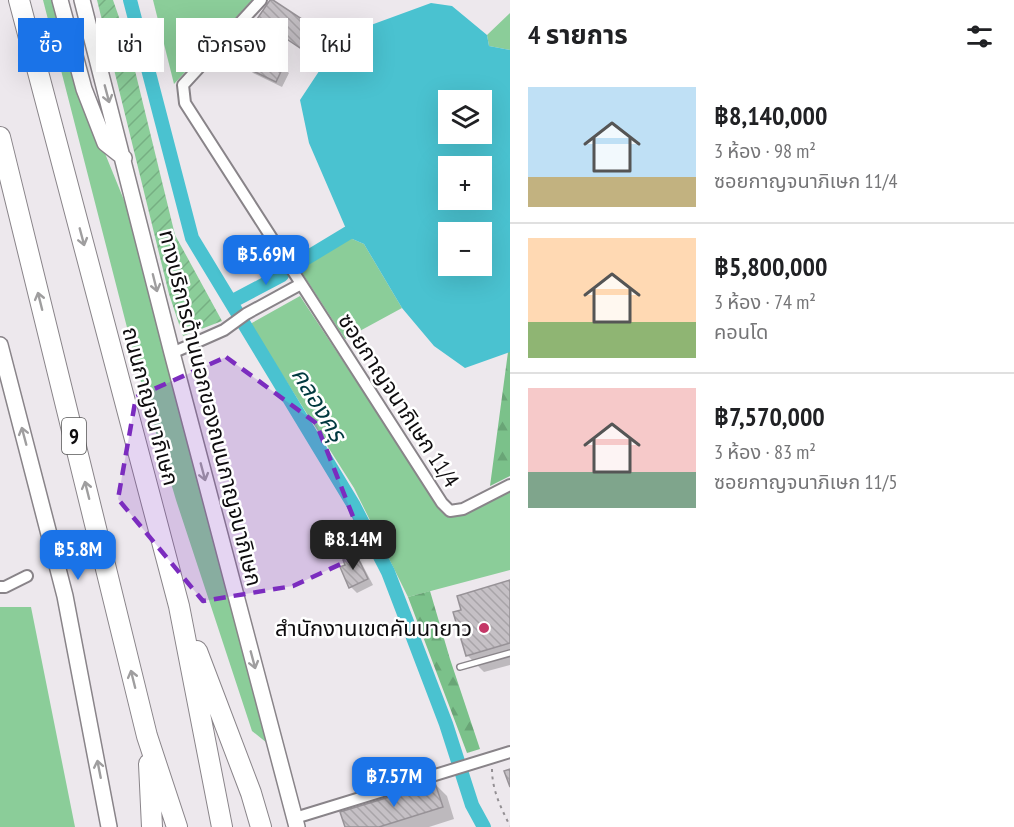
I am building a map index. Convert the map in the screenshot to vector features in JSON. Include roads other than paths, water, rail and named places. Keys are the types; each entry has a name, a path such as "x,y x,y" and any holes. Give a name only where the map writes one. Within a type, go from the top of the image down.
{"highway":[{"name":"ถนนกาญจนาภิเษก","path":"19,0 179,606 222,827"},
{"name":"9","path":"0,137 147,736 177,827"},
{"path":"179,606 247,782 261,827"},
{"path":"147,736 152,827"}],"main road":[{"path":"60,0 84,89 105,143 124,158"},
{"name":"ทางบริการด้านนอกของถนนกาญจนาภิเษก","path":"82,0 296,823"},
{"path":"0,345 65,596 109,827"}],"street":[{"name":"ซอยกาญจนาภิเษก 11/4","path":"261,0 183,85 185,103 442,502 450,511 463,509 510,485"},
{"path":"172,353 224,330 246,314 301,284"},
{"path":"0,587 5,587 27,576"},
{"path":"296,823 510,752"}],"lane":[{"path":"460,667 510,652"}],"water":[{"path":"431,3 452,6 487,35 489,46 510,50 510,352 465,368 434,346 402,308 364,244 350,238 309,143 300,100 318,72 373,72 373,24"}],"waterway":[{"name":"คลองครุ","path":"130,0 192,238 353,504 388,572 446,724 472,805 484,827"},
{"path":"300,262 348,233"},
{"path":"231,302 282,275"}],"place":[{"name":"สำนักงานเขตคันนายาว","path":"484,628"}]}
